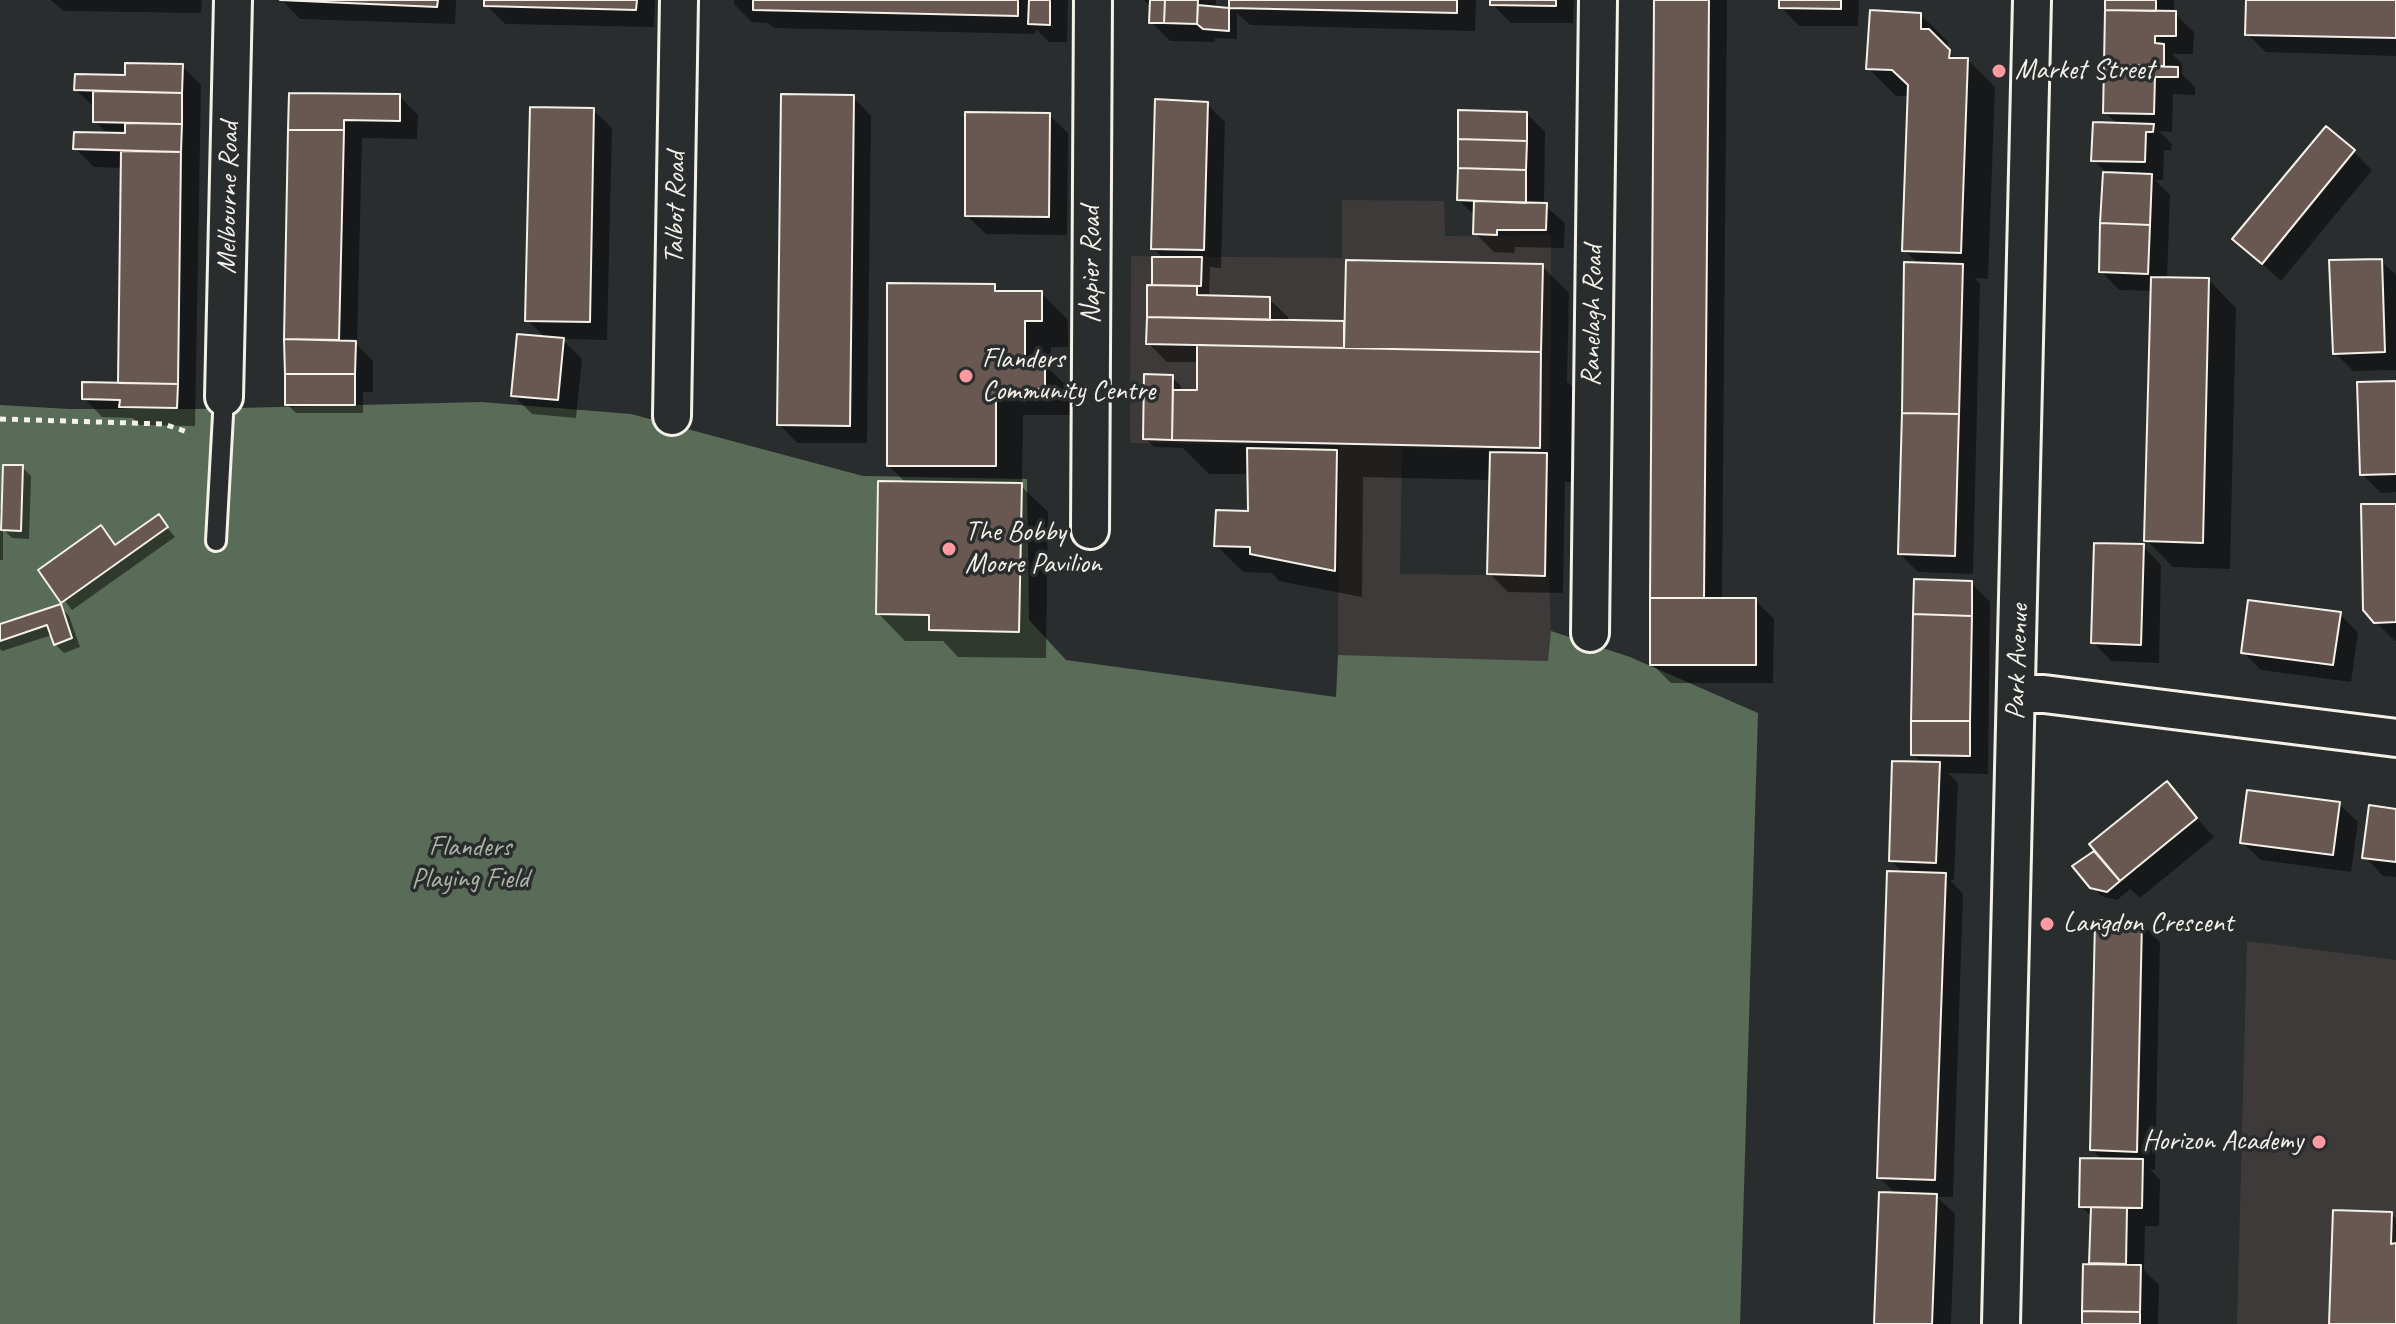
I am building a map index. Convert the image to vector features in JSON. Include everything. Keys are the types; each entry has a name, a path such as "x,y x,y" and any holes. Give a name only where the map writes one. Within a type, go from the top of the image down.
{"street":[{"name":"Melbourne Road","path":"224,397 233,0"},
{"name":"Talbot Road","path":"672,416 679,0"},
{"name":"Napier Road","path":"1090,530 1093,0"},
{"name":"Ranelagh Road","path":"1590,633 1598,0"},
{"name":"Park Avenue","path":"2001,1324 2032,0"},
{"path":"2017,694 2044,694 2396,738"}],"lane":[{"path":"216,541 224,397"}],"path":[{"path":"0,419 164,424 199,436 222,436"}],"shaded area":[{"path":"1342,200 1444,201 1445,236 1551,235 1550,450 1402,448 1400,574 1549,576 1549,661 1338,655 1339,446 1130,443 1131,256 1342,258"},
{"name":"Horizon Academy","path":"2247,941 2396,960 2396,1324 2237,1324"}],"green space":[{"name":"Flanders Playing Field","path":"481,402 631,414 863,476 1027,479 1029,620 1066,660 1336,697 1338,655 1548,661 1551,631 1630,657 1758,713 1740,1324 0,1324 0,405 69,409 198,409"}],"building":[{"path":"280,0 438,0 437,7"},
{"path":"484,0 637,0 636,10 484,6"},
{"path":"753,0 1018,0 1018,16 753,10"},
{"path":"1029,0 1050,0 1050,25 1028,24"},
{"path":"1150,0 1165,0 1164,23 1149,23"},
{"path":"1165,0 1198,0 1197,24 1164,23"},
{"path":"1229,0 1457,0 1457,13 1229,8"},
{"path":"1490,0 1556,0 1556,6 1490,5"},
{"path":"1654,0 1709,0 1704,598 1650,598"},
{"path":"1779,0 1841,0 1841,9 1779,8"},
{"path":"2105,0 2156,0 2156,11 2105,10"},
{"path":"2246,0 2396,0 2396,38 2245,35"},
{"path":"1198,5 1229,8 1229,31 1203,29 1197,24"},
{"path":"1870,10 1921,13 1921,29 1929,29 1950,50 1949,58 1968,58 1961,253 1902,251 1908,85 1892,70 1866,69"},
{"path":"2105,10 2176,11 2176,36 2155,36 2155,43 2164,44 2164,66 2104,65"},
{"path":"125,63 183,64 182,93 74,90 75,74 125,75"},
{"path":"2104,65 2178,67 2178,77 2155,77 2154,114 2103,113"},
{"path":"93,91 182,93 182,124 93,122"},
{"path":"289,93 400,94 400,121 344,120 344,130 288,130"},
{"path":"781,94 854,95 850,426 777,425"},
{"path":"1155,99 1208,102 1204,250 1151,249"},
{"path":"530,107 594,108 590,322 525,321"},
{"path":"1458,110 1527,112 1527,141 1458,139"},
{"path":"965,112 1050,113 1049,217 965,216"},
{"path":"2093,122 2154,124 2153,132 2146,132 2145,162 2091,161"},
{"path":"125,123 182,124 181,152 73,149 74,132 125,133"},
{"path":"2326,126 2355,150 2262,264 2232,239"},
{"path":"288,130 344,130 339,340 284,339"},
{"path":"1458,139 1527,141 1526,170 1458,168"},
{"path":"121,151 181,152 178,384 118,383"},
{"path":"1458,168 1526,170 1526,203 1457,200"},
{"path":"2103,172 2152,174 2150,225 2100,223"},
{"path":"1474,201 1547,203 1546,230 1497,230 1497,235 1473,234"},
{"path":"2100,223 2150,225 2148,274 2099,272"},
{"path":"1152,257 1202,257 1201,286 1152,285"},
{"path":"2382,259 2385,352 2333,354 2329,260"},
{"path":"1346,260 1543,264 1541,352 1344,348"},
{"path":"1904,262 1963,264 1959,414 1902,413"},
{"path":"2151,277 2209,278 2203,543 2144,541"},
{"name":"Flanders Community Centre","path":"887,283 995,284 995,291 1042,291 1042,321 1025,321 1025,362 1045,362 1045,389 996,389 996,466 887,466"},
{"path":"1147,285 1197,286 1197,295 1270,297 1270,320 1147,317"},
{"path":"1147,317 1344,321 1344,348 1146,344"},
{"path":"517,334 564,338 558,400 511,396"},
{"path":"284,339 356,341 355,374 285,374"},
{"path":"1197,345 1541,352 1540,448 1172,440 1173,390 1197,390"},
{"path":"285,374 355,374 355,405 285,405"},
{"path":"1144,374 1173,375 1172,440 1143,439"},
{"path":"2396,381 2396,474 2360,475 2357,382"},
{"path":"82,382 178,384 177,408 119,407 120,400 82,399"},
{"path":"1902,413 1959,414 1955,556 1898,554"},
{"path":"1247,448 1337,450 1335,571 1250,554 1250,547 1214,546 1216,510 1248,511"},
{"path":"1490,452 1547,453 1545,576 1487,574"},
{"path":"3,465 23,465 21,531 1,530"},
{"name":"The Bobby Moore Pavilion","path":"878,481 1022,483 1019,632 929,630 929,615 876,614"},
{"path":"2361,504 2396,504 2396,622 2374,623 2363,610"},
{"path":"159,514 168,527 61,603 38,570 101,525 115,545"},
{"path":"2094,543 2144,544 2141,645 2091,643"},
{"path":"1914,579 1972,581 1972,616 1913,614"},
{"path":"1650,598 1756,598 1756,665 1650,665"},
{"path":"2248,600 2341,612 2333,665 2241,653"},
{"path":"61,604 72,638 54,645 47,625 0,641 0,624"},
{"path":"1913,614 1972,616 1970,721 1911,721"},
{"path":"1911,721 1970,721 1970,756 1911,755"},
{"path":"1892,761 1940,762 1936,863 1889,861"},
{"path":"2167,781 2197,818 2120,881 2089,844"},
{"path":"2247,790 2340,802 2333,855 2240,843"},
{"path":"2369,805 2396,809 2396,862 2362,858"},
{"path":"2094,851 2120,881 2107,892 2090,888 2072,866"},
{"path":"1887,871 1946,873 1935,1180 1877,1178"},
{"path":"2095,920 2142,921 2137,1152 2090,1150"},
{"path":"2080,1158 2143,1159 2142,1208 2079,1207"},
{"path":"1879,1192 1937,1194 1932,1324 1874,1324"},
{"path":"2091,1207 2127,1208 2126,1264 2089,1263"},
{"path":"2333,1210 2392,1212 2391,1244 2396,1243 2396,1324 2329,1324"},
{"path":"2083,1264 2141,1265 2140,1312 2082,1311"},
{"path":"2082,1311 2140,1312 2140,1324 2082,1324"}],"place":[{"name":"Market Street","path":"1999,71"},
{"name":"Flanders Community Centre","path":"966,376"},
{"name":"The Bobby Moore Pavilion","path":"949,549"},
{"name":"Langdon Crescent","path":"2047,924"},
{"name":"Horizon Academy","path":"2319,1142"}]}
